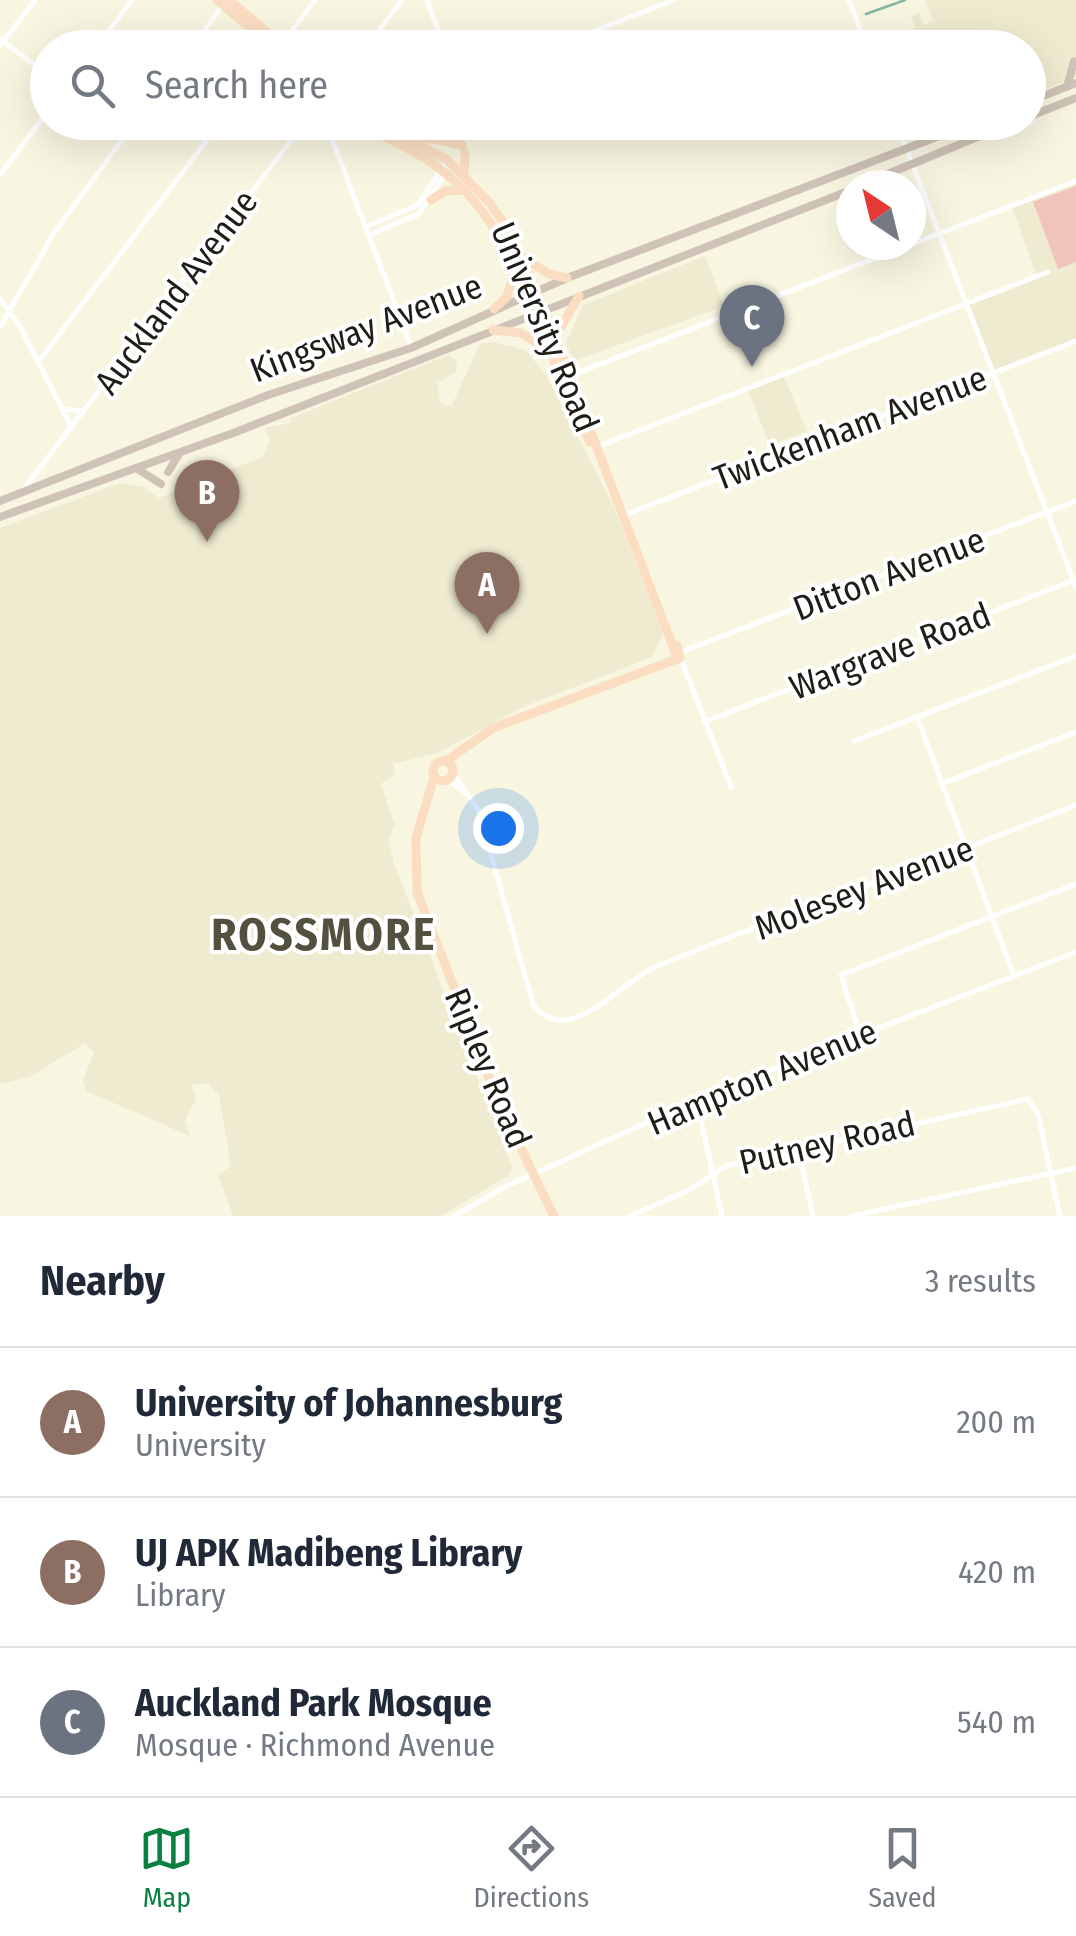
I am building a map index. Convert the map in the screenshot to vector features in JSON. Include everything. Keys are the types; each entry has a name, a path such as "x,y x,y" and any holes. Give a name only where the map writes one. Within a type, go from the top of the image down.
{"main road":[{"path":"224,2 260,30"},
{"path":"1046,95 1072,85 1074,61"},
{"path":"1046,110 1076,98"},
{"name":"University Road","path":"393,140 464,176 505,224 536,291 547,350 574,414 606,471"},
{"name":"University Road","path":"409,140 446,167 490,223 526,296 554,337 679,655"},
{"path":"431,140 463,149 464,176"},
{"name":"Kingsway Avenue","path":"0,501 268,395 411,348 567,278 931,140"},
{"path":"894,170 967,140"},
{"path":"431,200 445,191 464,190"},
{"name":"Kingsway Avenue","path":"0,518 836,196"},
{"path":"522,256 549,274 567,278"},
{"path":"494,309 507,298 515,268"},
{"path":"554,337 578,296"},
{"path":"492,330 521,333 547,350"},
{"path":"168,472 182,451"},
{"path":"136,468 161,484"},
{"name":"Ditton Avenue","path":"446,773 468,745 502,724 679,655"},
{"name":"Ripley Road","path":"446,773 427,801 416,838 417,892 500,1106 554,1216"}],"street":[{"path":"30,62 1,42 36,0"},
{"path":"110,30 132,0"},
{"path":"292,30 315,0"},
{"path":"380,30 402,0"},
{"path":"426,0 438,30"},
{"path":"596,30 674,0"},
{"path":"849,0 860,30"},
{"path":"205,30 224,2"},
{"path":"0,174 30,135"},
{"path":"0,327 62,222 121,140"},
{"path":"38,362 206,140"},
{"name":"Auckland Avenue","path":"20,494 291,140"},
{"path":"332,140 411,348"},
{"path":"902,140 1075,582"},
{"path":"370,235 414,218 431,200 446,167"},
{"path":"366,226 418,205 446,167"},
{"path":"570,376 1076,182"},
{"path":"596,447 1048,272"},
{"path":"0,299 10,310 72,428"},
{"name":"Twickenham Avenue","path":"624,515 1076,341"},
{"path":"62,408 84,411"},
{"path":"47,461 46,474 54,482"},
{"name":"Ditton Avenue","path":"679,655 1076,501"},
{"name":"Wargrave Road","path":"704,722 1075,582"},
{"name":"University Road","path":"679,655 730,787"},
{"path":"854,741 1076,656"},
{"path":"918,719 1014,976"},
{"path":"943,783 1076,732"},
{"name":"Molesey Avenue","path":"446,773 468,794 479,812 525,984 539,1012 560,1021 577,1019 652,968 1076,805"},
{"path":"860,1034 841,975 1076,884"},
{"name":"Hampton Avenue","path":"454,1216 533,1174 697,1102 860,1034 1076,952"},
{"name":"Putney Road","path":"630,1216 689,1190 714,1169 1024,1099 1034,1102 1051,1174"},
{"path":"697,1102 722,1216"},
{"path":"798,1148 813,1216"},
{"path":"852,1216 1076,1168"},
{"path":"1051,1174 1060,1216"}],"shaded area":[{"path":"925,0 1076,0 1076,77 1046,89 1046,30 912,30 915,28 911,16 919,13 924,25 933,21"},
{"path":"1076,181 1076,341 994,373 968,303 1037,276 1012,207"},
{"path":"1076,186 1076,262 1058,269 1033,202"},
{"path":"705,256 724,306 574,361 566,343 583,305"},
{"path":"494,342 525,350 545,373 613,505 663,633 652,657 523,707 440,752 393,764 395,774 381,784 394,824 389,840 394,864 512,1166 509,1175 441,1216 233,1216 218,1175 231,1166 219,1096 208,1083 192,1085 196,1099 185,1120 190,1136 86,1091 83,1080 94,1052 85,1043 30,1077 0,1084 0,528 120,483 143,487 159,498 263,457 270,440 265,428 291,423 291,418 448,355 457,361 456,372 437,383 441,403 451,407 480,344"},
{"path":"783,374 807,431 770,445 747,388"}],"waterway":[{"path":"866,14 905,0"}],"place":[{"name":"Auckland Park Mosque","path":"752,367"},
{"name":"UJ APK Madibeng Library","path":"207,542"},
{"name":"University of Johannesburg","path":"487,634"}],"district":[{"name":"ROSSMORE","path":"324,934"}]}
